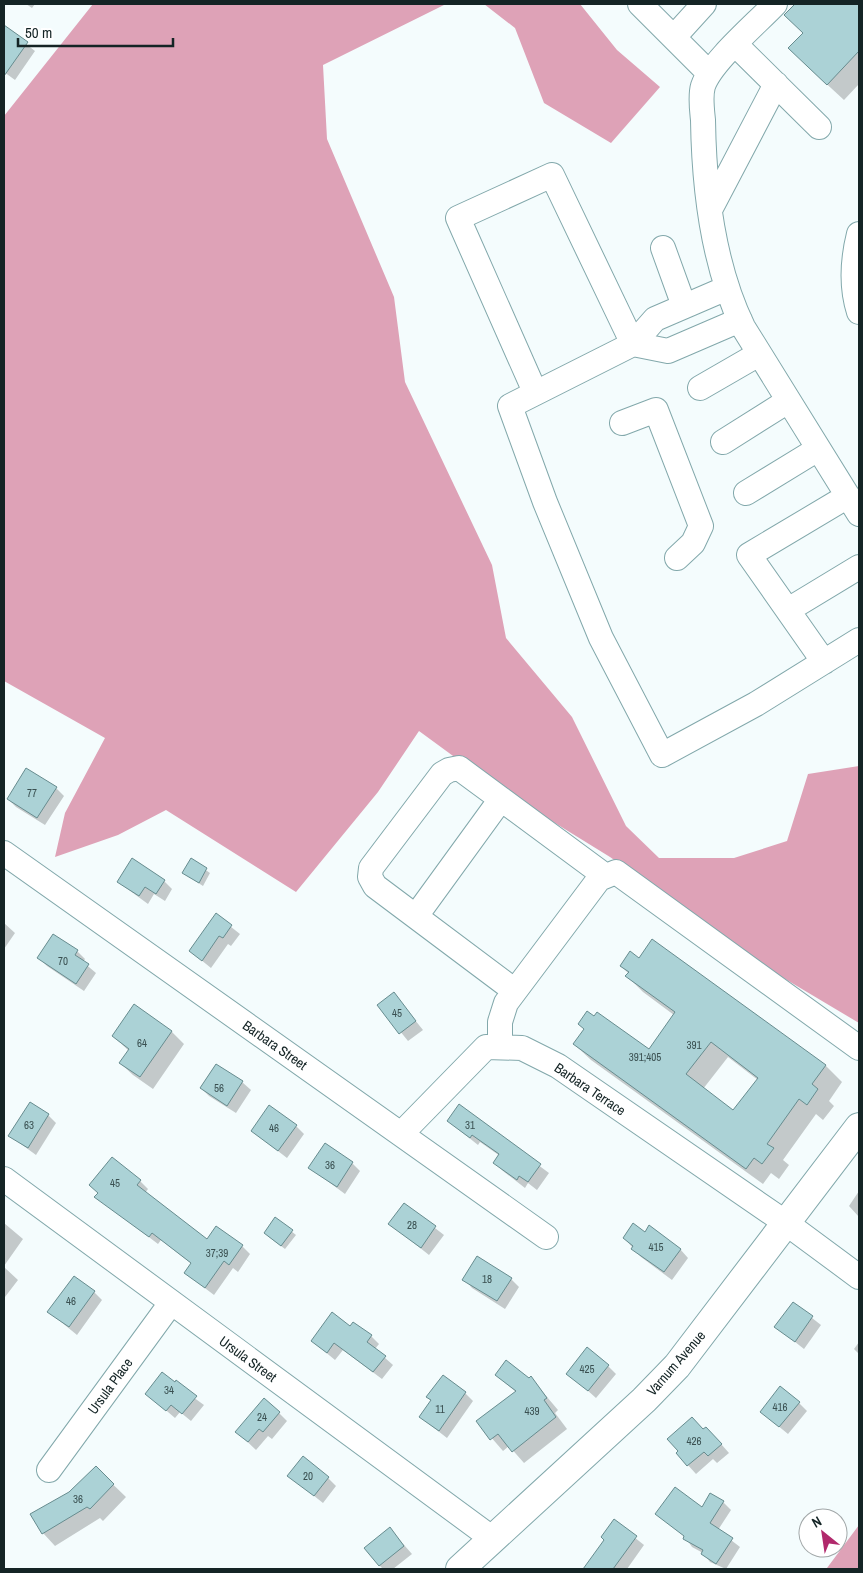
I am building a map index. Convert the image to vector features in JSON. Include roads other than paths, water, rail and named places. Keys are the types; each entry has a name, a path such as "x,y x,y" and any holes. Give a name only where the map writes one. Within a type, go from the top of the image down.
{"main road":[{"name":"Varnum Avenue","path":"460,1569 644,1400 677,1366 859,1127"}],"street":[{"path":"640,4 709,73"},
{"path":"674,37 704,4"},
{"path":"775,4 709,73 702,88 703,142 714,234 727,288 740,320 758,354 854,505 749,555 824,662"},
{"path":"736,45 820,127"},
{"path":"711,208 776,84"},
{"path":"535,392 458,218 501,200 552,175 633,344"},
{"path":"859,234 854,252 854,283 859,312"},
{"path":"663,248 684,306"},
{"path":"727,288 655,319 633,344 510,406 545,502 601,638 662,755 824,662 856,648"},
{"path":"633,344 668,351 740,320"},
{"path":"700,388 758,354"},
{"path":"723,442 788,401"},
{"path":"622,423 656,410 701,526 693,543 677,558"},
{"path":"746,493 818,449"},
{"path":"788,610 859,567"},
{"path":"516,990 375,886 370,878 371,868 442,774 459,768 604,875"},
{"path":"416,916 501,799"},
{"name":"Barbara Street","path":"4,853 546,1237"},
{"path":"500,1047 502,1011 599,879 604,875 616,872 859,1048"},
{"name":"Barbara Terrace","path":"401,1134 486,1047 522,1048 558,1066 786,1223 859,1278"},
{"name":"Ursula Street","path":"4,1180 492,1540"},
{"name":"Ursula Place","path":"48,1470 171,1303"}]}
